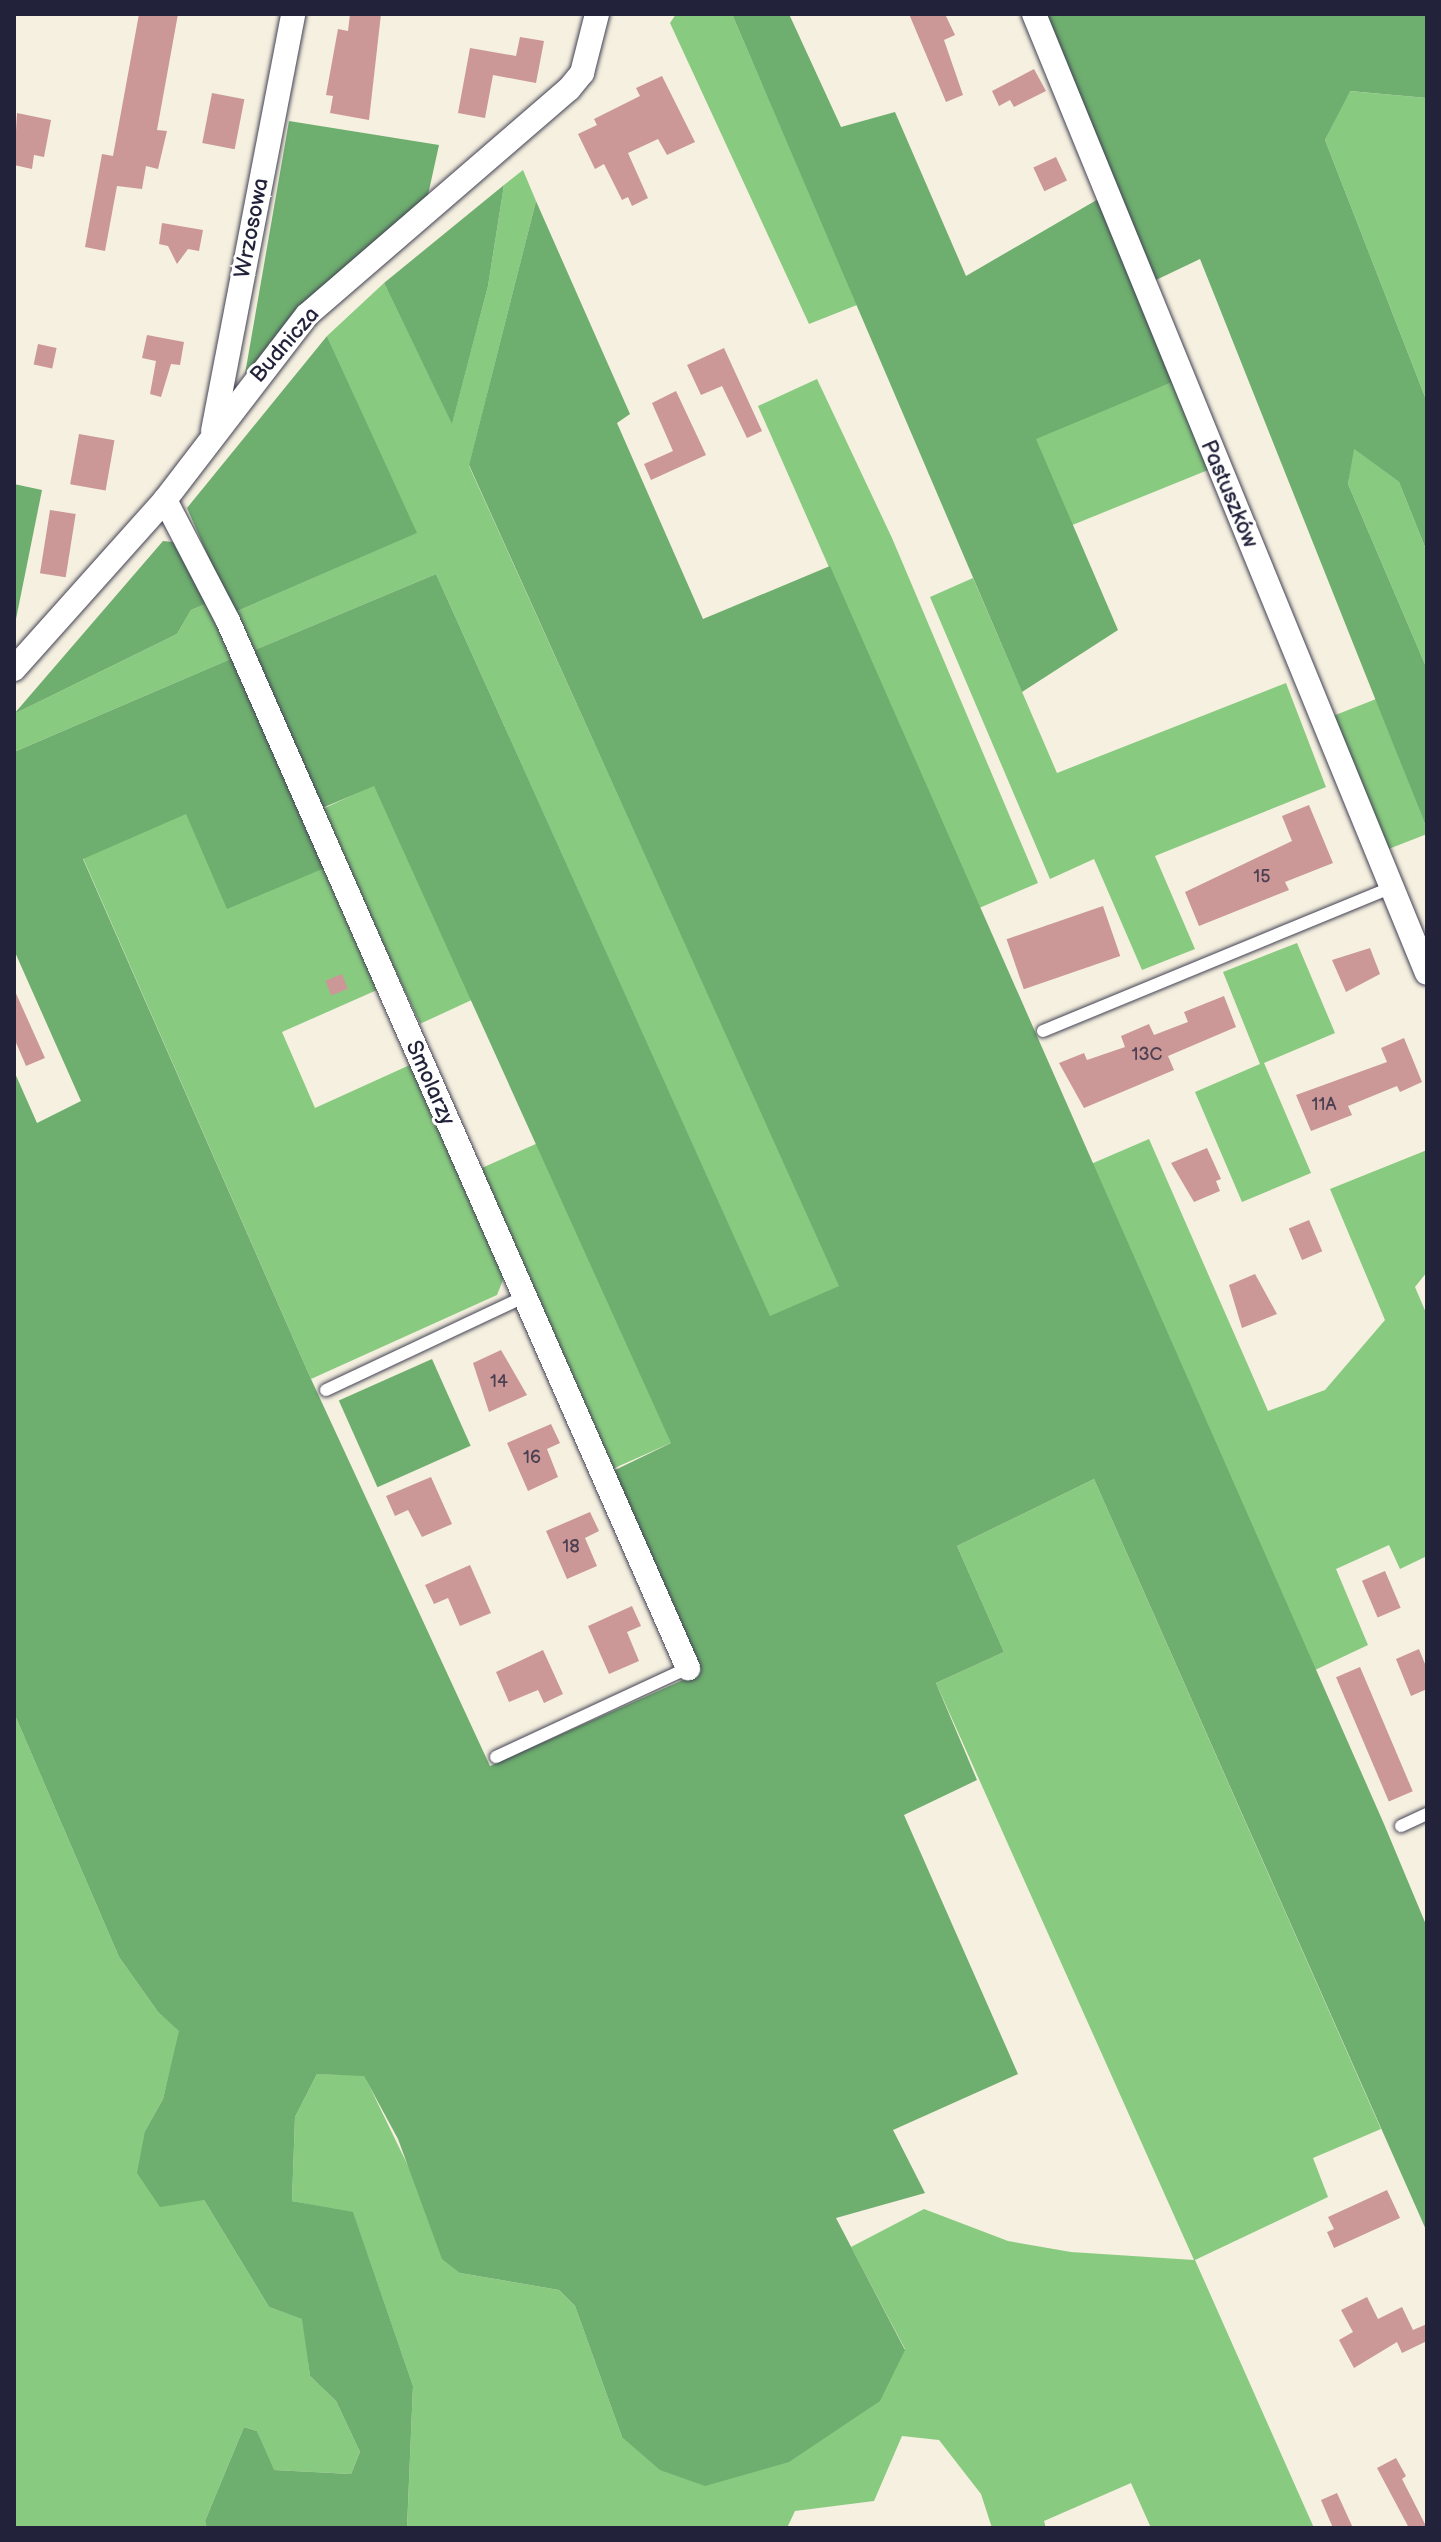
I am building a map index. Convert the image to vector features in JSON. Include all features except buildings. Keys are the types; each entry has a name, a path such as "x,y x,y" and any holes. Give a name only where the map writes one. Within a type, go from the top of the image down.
{"street":[{"name":"Wrzosowa","path":"211,442 293,14"},
{"name":"Budnicza","path":"14,669 165,500 307,315 557,100 582,73 597,14"},
{"name":"Pastuszków","path":"1034,14 1427,973"},
{"name":"Smolarzy","path":"165,500 228,621 688,1668"}],"lane":[{"path":"1043,1031 1393,887"},
{"path":"326,1390 524,1297"},
{"path":"496,1757 688,1668"},
{"path":"1401,1826 1427,1814"}],"green space":[{"path":"676,14 732,14 857,305 809,324 670,23"},
{"path":"732,14 789,14 841,127 895,112 966,276 1100,198 1175,381 1036,439 1118,630 1022,692"},
{"path":"1045,14 1427,14 1427,98 1350,91 1325,140 1427,402 1427,552 1399,482 1354,449 1348,484 1427,669 1427,829 1200,259 1156,280"},
{"path":"1349,91 1427,98 1427,402 1325,140"},
{"path":"289,121 439,145 428,195 310,299 245,374"},
{"path":"523,170 536,201 469,466 840,1286 770,1317 436,574 250,652 233,613 416,533 327,336 384,283 452,423 488,286 504,185"},
{"path":"504,185 488,286 452,424 384,283"},
{"path":"536,201 630,414 617,423 703,619 830,566 1384,1824 1427,1927 1427,2232 1094,1479 957,1546 1004,1652 936,1683 977,1780 904,1815 1018,2074 893,2130 925,2193 836,2218 905,2350 880,2401 789,2462 705,2486 660,2470 622,2437 575,2306 559,2290 460,2273 442,2259 398,2139 364,2076 317,2074 295,2117 292,2201 353,2212 413,2386 407,2528 207,2528 205,2521 244,2427 257,2431 274,2470 351,2474 360,2452 336,2401 310,2376 302,2319 269,2307 204,2200 160,2207 137,2173 145,2131 163,2099 179,2031 158,2012 119,1957 14,1713 14,1071 37,1123 81,1101 14,950 14,752 233,658 327,867 227,909 186,814 83,859 311,1379 490,1766 701,1672 613,1471 671,1443 374,786 320,809 250,652 436,574 770,1316 839,1286 469,465"},
{"path":"327,336 417,533 233,613 187,508"},
{"path":"817,379 892,538 1038,883 979,908 758,406"},
{"path":"1175,381 1211,469 1071,526 1035,438"},
{"path":"1353,448 1399,482 1427,552 1427,669 1348,484"},
{"path":"14,484 42,490 14,629"},
{"path":"163,541 182,543 208,603 191,610 177,634 14,714"},
{"path":"973,578 1057,773 1286,683 1326,787 1155,856 1195,949 1142,970 1094,859 1050,879 930,597"},
{"path":"208,603 233,658 14,752 14,714 177,634 191,610"},
{"path":"1376,699 1427,829 1427,834 1386,850 1333,716"},
{"path":"374,785 474,999 420,1024 321,810"},
{"path":"186,813 327,867 377,990 282,1032 315,1108 412,1064 505,1275 497,1295 311,1379 83,858"},
{"path":"1297,943 1335,1033 1264,1063 1311,1173 1242,1202 1195,1092 1260,1064 1223,972"},
{"path":"1149,1139 1268,1411 1325,1390 1385,1320 1330,1189 1427,1150 1427,1272 1415,1287 1427,1315 1427,1556 1400,1569 1389,1545 1336,1569 1368,1645 1315,1670 1091,1164"},
{"path":"538,1143 671,1443 613,1469 480,1169"},
{"path":"432,1359 471,1446 377,1487 339,1400"},
{"path":"1094,1479 1381,2129 1313,2158 1328,2197 1195,2260 1314,2528 1151,2528 1131,2483 1044,2521 1046,2528 992,2528 981,2494 939,2440 902,2436 874,2501 795,2511 787,2528 407,2528 413,2386 353,2213 292,2201 295,2117 317,2074 364,2075 460,2273 559,2290 575,2306 622,2437 905,2349 851,2247 924,2209 1008,2241 1071,2252 1194,2260 936,1683 1004,1652 957,1546"},
{"path":"14,1713 119,1957 158,2012 180,2031 163,2099 145,2131 204,2200 269,2307 303,2319 310,2376 336,2401 360,2452 351,2474 273,2470 257,2431 244,2427 205,2521 207,2528 14,2528"}]}
